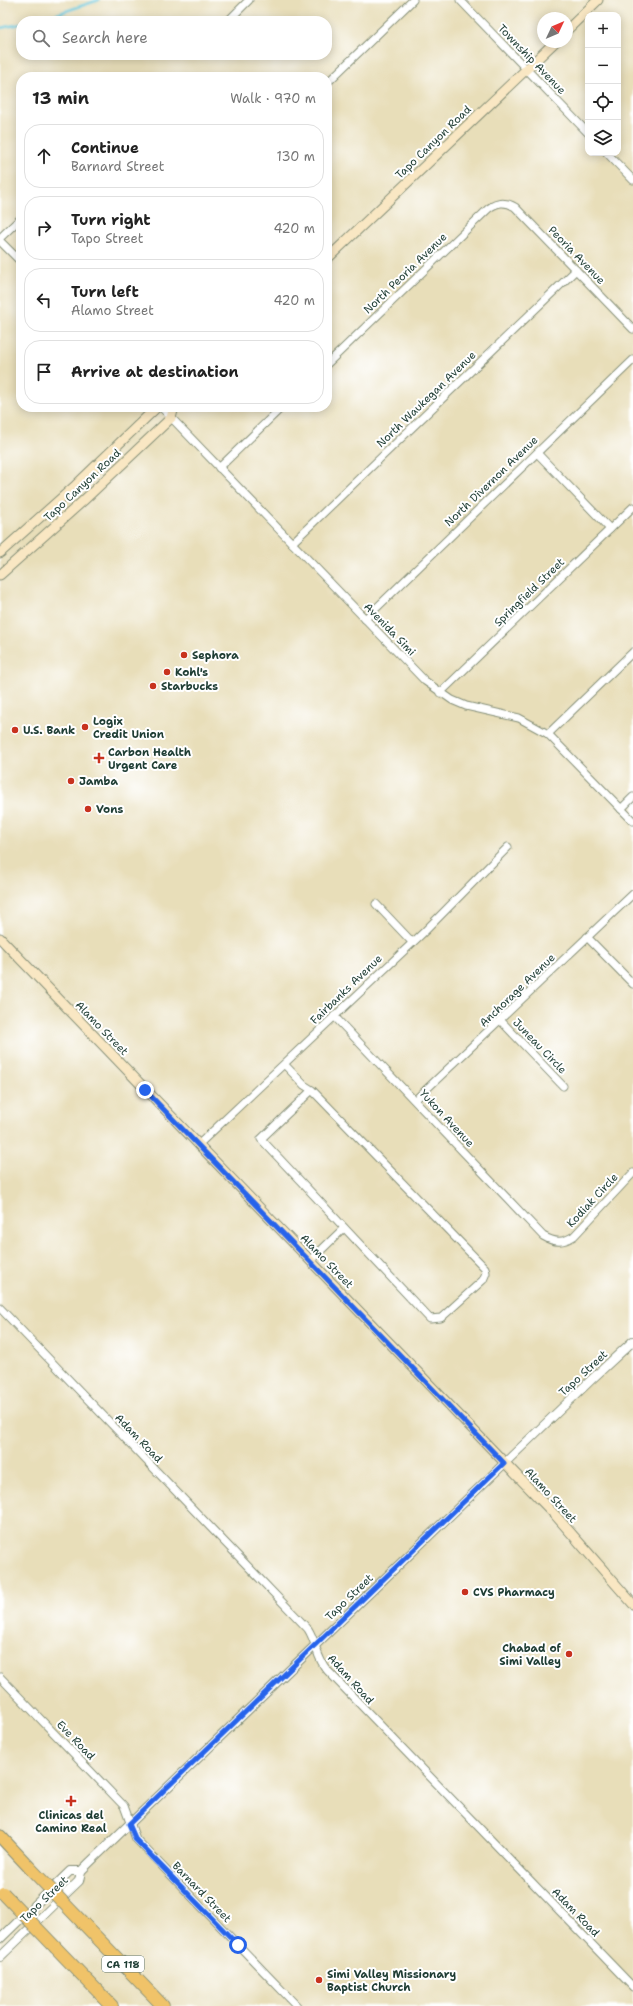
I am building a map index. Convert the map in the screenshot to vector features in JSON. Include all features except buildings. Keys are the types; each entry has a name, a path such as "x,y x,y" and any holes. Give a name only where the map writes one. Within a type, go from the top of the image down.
{"highway":[{"name":"CA 118","path":"0,1836 163,2006"},
{"path":"2,1892 112,2006"}],"main road":[{"path":"573,24 598,0"},
{"name":"Tapo Canyon Road","path":"332,254 549,48"},
{"name":"Tapo Canyon Road","path":"0,553 76,485 152,412"},
{"path":"171,418 173,412"},
{"name":"Tapo Canyon Road","path":"0,575 86,498 171,418"},
{"name":"Alamo Street","path":"0,938 556,1516 633,1604"}],"street":[{"path":"233,16 249,0"},
{"path":"332,78 413,0"},
{"name":"Township Avenue","path":"460,0 585,130"},
{"path":"610,156 633,180"},
{"name":"Peoria Avenue","path":"502,203 509,203 515,207 633,329"},
{"name":"North Peoria Avenue","path":"332,359 488,209 494,204 502,203"},
{"path":"16,223 0,239 16,257"},
{"name":"North Waukegan Avenue","path":"292,543 576,270"},
{"name":"North Divernon Avenue","path":"365,619 633,360"},
{"name":"Avenida Simi","path":"166,412 425,681 440,693 466,706 519,718 548,734 633,821"},
{"path":"219,468 277,412"},
{"path":"537,453 610,529"},
{"name":"Springfield Street","path":"440,693 633,507"},
{"path":"548,734 633,652"},
{"path":"621,808 633,797"},
{"name":"Fairbanks Avenue","path":"198,1145 412,942 508,847"},
{"name":"Anchorage Avenue","path":"415,1100 633,894"},
{"path":"376,904 412,942"},
{"path":"587,937 633,984"},
{"name":"Yukon Avenue","path":"334,1016 544,1236"},
{"name":"Juneau Circle","path":"500,1021 563,1086"},
{"path":"284,1065 304,1085 312,1090 485,1268 486,1273 483,1280 441,1318 430,1319 261,1139 312,1090"},
{"name":"Kodiak Circle","path":"544,1236 551,1241 567,1241 574,1236 633,1174"},
{"path":"310,1261 344,1228"},
{"name":"Adam Road","path":"0,1308 308,1629 316,1644 319,1662 633,1987"},
{"name":"Tapo Street","path":"0,1957 79,1881 81,1870 633,1341"},
{"name":"Eve Road","path":"0,1677 124,1806 129,1816 129,1824"},
{"name":"Barnard Street","path":"129,1824 136,1840 297,2006"},
{"name":"Tapo Street","path":"0,1939 70,1871 81,1870"}],"waterway":[{"path":"51,16 99,0"},
{"path":"0,28 16,25"}],"place":[{"name":"Sephora","path":"184,655"},
{"name":"Kohl's","path":"167,672"},
{"name":"Starbucks","path":"153,686"},
{"name":"Logix Credit Union","path":"85,727"},
{"name":"U.S. Bank","path":"15,730"},
{"name":"Carbon Health Urgent Care","path":"99,758"},
{"name":"Jamba","path":"71,781"},
{"name":"Vons","path":"88,809"},
{"name":"CVS Pharmacy","path":"465,1592"},
{"name":"Chabad of Simi Valley","path":"569,1654"},
{"name":"Clinicas del Camino Real","path":"71,1801"},
{"name":"Simi Valley Missionary Baptist Church","path":"319,1980"}],"route":[{"path":"145,1090 504,1463 129,1824 136,1840 238,1945"}]}
